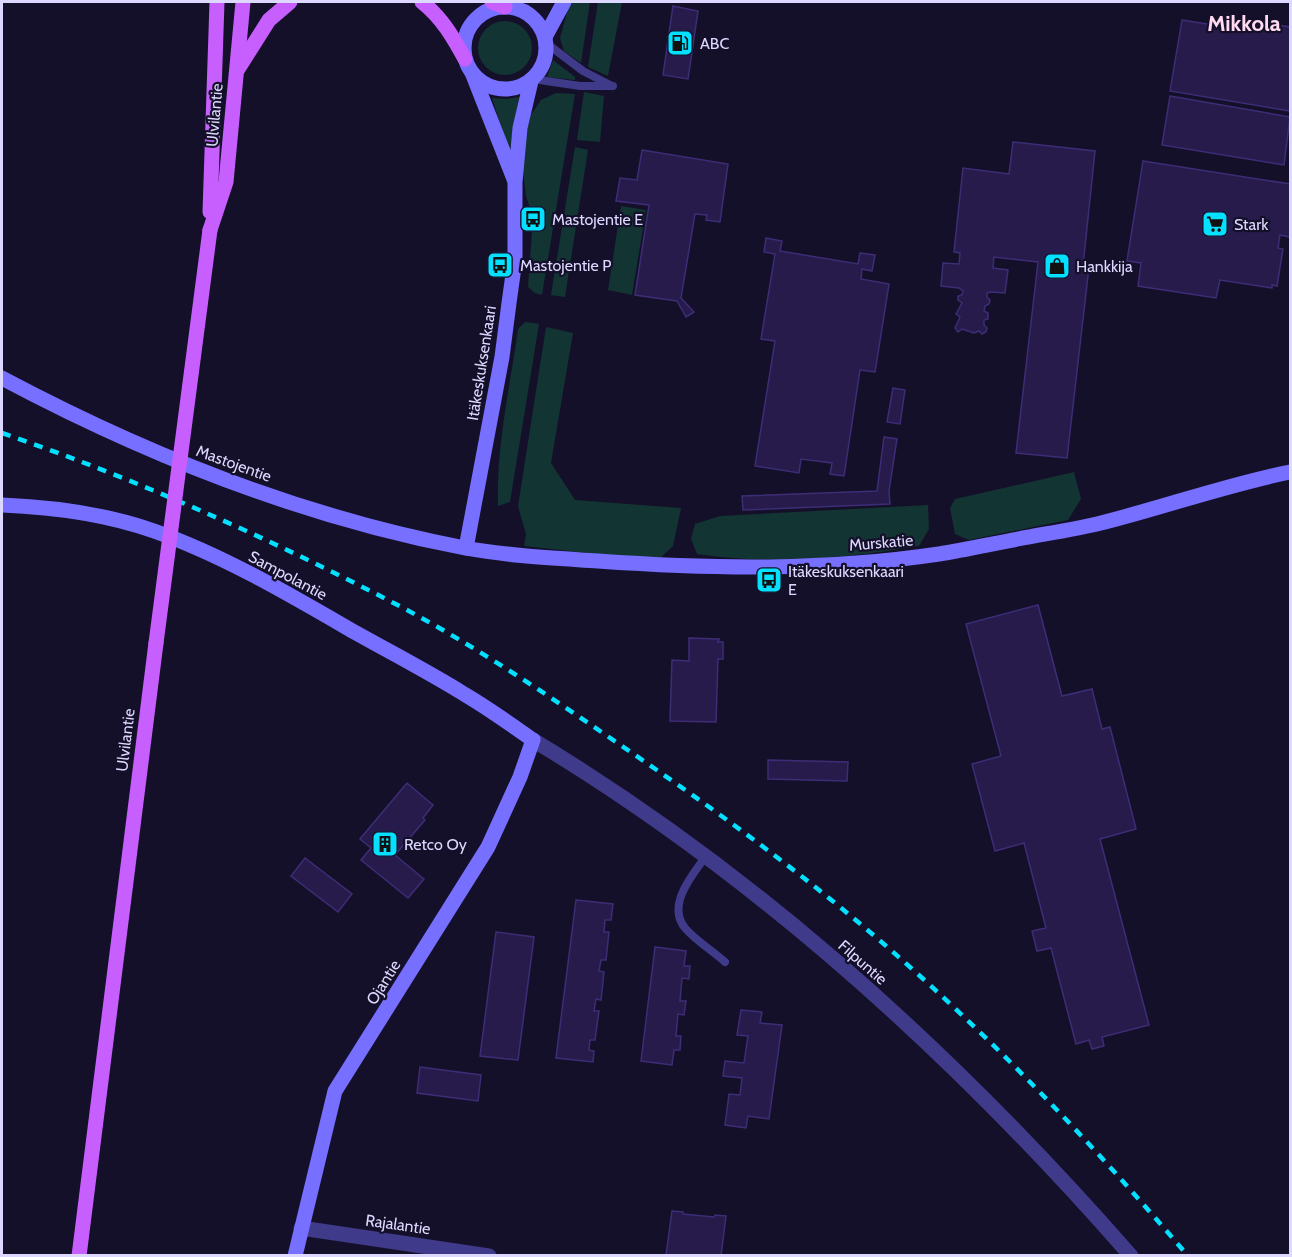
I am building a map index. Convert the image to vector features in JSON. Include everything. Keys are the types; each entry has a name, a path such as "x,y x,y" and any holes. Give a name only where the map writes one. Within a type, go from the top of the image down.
{"main road":[{"path":"206,2 215,58"},
{"name":"Ulvilantie","path":"79,1256 210,230 217,2"},
{"name":"Ulvilantie","path":"210,230 226,182 243,2"},
{"path":"236,72 269,20 290,2"},
{"path":"422,2 438,15 465,59"}],"street":[{"path":"504,6 529,14 539,24 545,40 546,56 542,67 532,80 516,88 501,90 486,85 473,75 465,59 466,34 472,23 487,11 504,6 532,2"},
{"path":"545,40 564,2"},
{"name":"Itäkeskuksenkaari","path":"473,75 515,182"},
{"name":"Itäkeskuksenkaari","path":"466,548 502,357 515,260 515,182 520,128 532,80"},
{"name":"Mastojentie","path":"2,378 106,431 204,472 327,513 466,548"},
{"name":"Murskatie","path":"466,548 518,555 676,567 816,566 909,558 942,554 1097,524 1248,480 1290,472"},
{"name":"Sampolantie","path":"2,505 48,508 111,519 152,530 186,543 328,616 465,694 533,740"},
{"name":"Filpuntie","path":"533,740 620,795 706,856 875,996 1012,1125 1131,1256"},
{"name":"Ojantie","path":"295,1256 335,1092 488,847 520,777 533,740"},
{"name":"Rajalantie","path":"302,1228 489,1256"}],"lane":[{"path":"532,80 580,86 614,86 583,71 545,40"},
{"path":"706,856 689,880 679,903 679,915 684,927 725,962"}],"green space":[{"path":"570,2 590,2 581,63 564,51 560,38"},
{"path":"598,2 622,2 608,76 588,67"},
{"path":"505,21 515,23 524,29 530,38 532,48 530,58 524,67 515,73 505,75 495,73 486,67 480,58 478,48 480,38 486,29 495,23"},
{"path":"553,60 575,77 575,80 547,77"},
{"path":"584,92 604,96 600,142 577,140"},
{"path":"556,93 575,94 542,295 528,287 533,218 526,196 522,163 531,115 541,100"},
{"path":"519,97 509,152 492,98"},
{"path":"575,147 588,150 565,297 551,295"},
{"path":"621,206 646,210 632,295 608,290"},
{"path":"525,322 539,324 510,502 498,506 499,462 504,417 518,329"},
{"path":"546,327 573,333 551,463 575,500 681,508 673,546 660,558 524,546 526,534 518,506"},
{"path":"1074,472 1081,499 1068,520 969,540 955,534 950,508 955,499"},
{"path":"928,505 929,529 919,546 892,550 808,559 752,559 697,554 691,539 695,524 720,516"}],"building":[{"name":"ABC","path":"673,6 698,11 688,79 663,75"},
{"path":"1182,20 1251,31 1253,21 1290,27 1290,111 1170,91"},
{"path":"1170,96 1290,117 1284,165 1162,145"},
{"path":"1013,142 1095,151 1083,266 1089,267 1067,458 1016,453 1038,262 994,257 993,268 1008,270 1005,293 987,293 990,300 985,306 984,311 988,313 988,319 984,320 984,325 987,328 982,334 979,331 974,333 962,329 958,332 955,328 960,317 956,314 962,303 958,300 958,296 962,295 963,291 959,288 941,286 943,263 959,264 960,253 954,252 963,168 1009,174"},
{"path":"642,150 728,164 720,222 706,220 707,215 695,214 681,298 694,312 686,317 677,301 635,295 649,205 616,201 620,178 637,180"},
{"path":"1143,161 1290,184 1290,237 1280,235 1278,248 1283,249 1277,286 1272,285 1272,288 1220,280 1216,298 1138,286 1141,263 1127,261"},
{"path":"766,238 782,241 780,251 858,264 860,253 875,255 872,271 862,269 861,279 889,284 875,372 860,370 844,476 830,474 832,463 801,459 799,473 755,466 775,341 761,339 775,254 764,252"},
{"path":"893,388 905,390 900,424 887,422"},
{"path":"884,437 897,439 889,491 890,504 743,510 742,496 877,491"},
{"path":"1038,605 1062,696 1092,689 1102,729 1110,727 1136,829 1100,839 1149,1025 1102,1037 1104,1046 1092,1049 1089,1040 1076,1044 1051,948 1037,951 1032,931 1046,928 1024,843 995,851 972,764 1001,756 966,624"},
{"path":"689,638 719,639 718,642 723,642 723,659 718,659 716,722 670,721 672,660 689,661"},
{"path":"768,760 848,762 847,781 768,779"},
{"name":"Retco Oy","path":"407,783 433,805 423,818 425,820 395,855 424,879 408,898 361,860 371,848 360,839"},
{"path":"305,858 352,894 338,912 291,876"},
{"path":"576,900 613,904 611,920 605,920 604,932 609,932 606,960 601,960 599,971 604,972 601,1000 596,999 594,1011 599,1011 595,1040 590,1040 589,1050 594,1051 593,1062 556,1058"},
{"path":"496,932 534,937 518,1060 480,1056"},
{"path":"655,947 686,951 684,966 690,966 689,979 682,978 680,1001 686,1001 684,1015 678,1014 676,1036 681,1036 680,1050 674,1050 672,1065 641,1061"},
{"path":"741,1010 762,1012 760,1023 782,1025 769,1119 748,1116 746,1128 725,1125 729,1094 740,1095 742,1078 723,1076 725,1061 744,1063 748,1036 737,1035"},
{"path":"420,1067 481,1075 478,1101 417,1093"},
{"path":"672,1211 714,1217 715,1215 726,1216 721,1256 666,1255"}],"railway":[{"path":"2,433 100,469 197,509 292,552 386,599 445,631 503,667 644,761 809,882 883,943 975,1027 1063,1116 1188,1256"}],"place":[{"name":"ABC","path":"680,43"},
{"name":"Mastojentie E","path":"533,219"},
{"name":"Stark","path":"1215,224"},
{"name":"Mastojentie P","path":"500,265"},
{"name":"Hankkija","path":"1057,266"},
{"name":"Itäkeskuksenkaari E","path":"769,580"},
{"name":"Retco Oy","path":"385,844"}],"district":[{"name":"Mikkola","path":"1244,23"}]}
